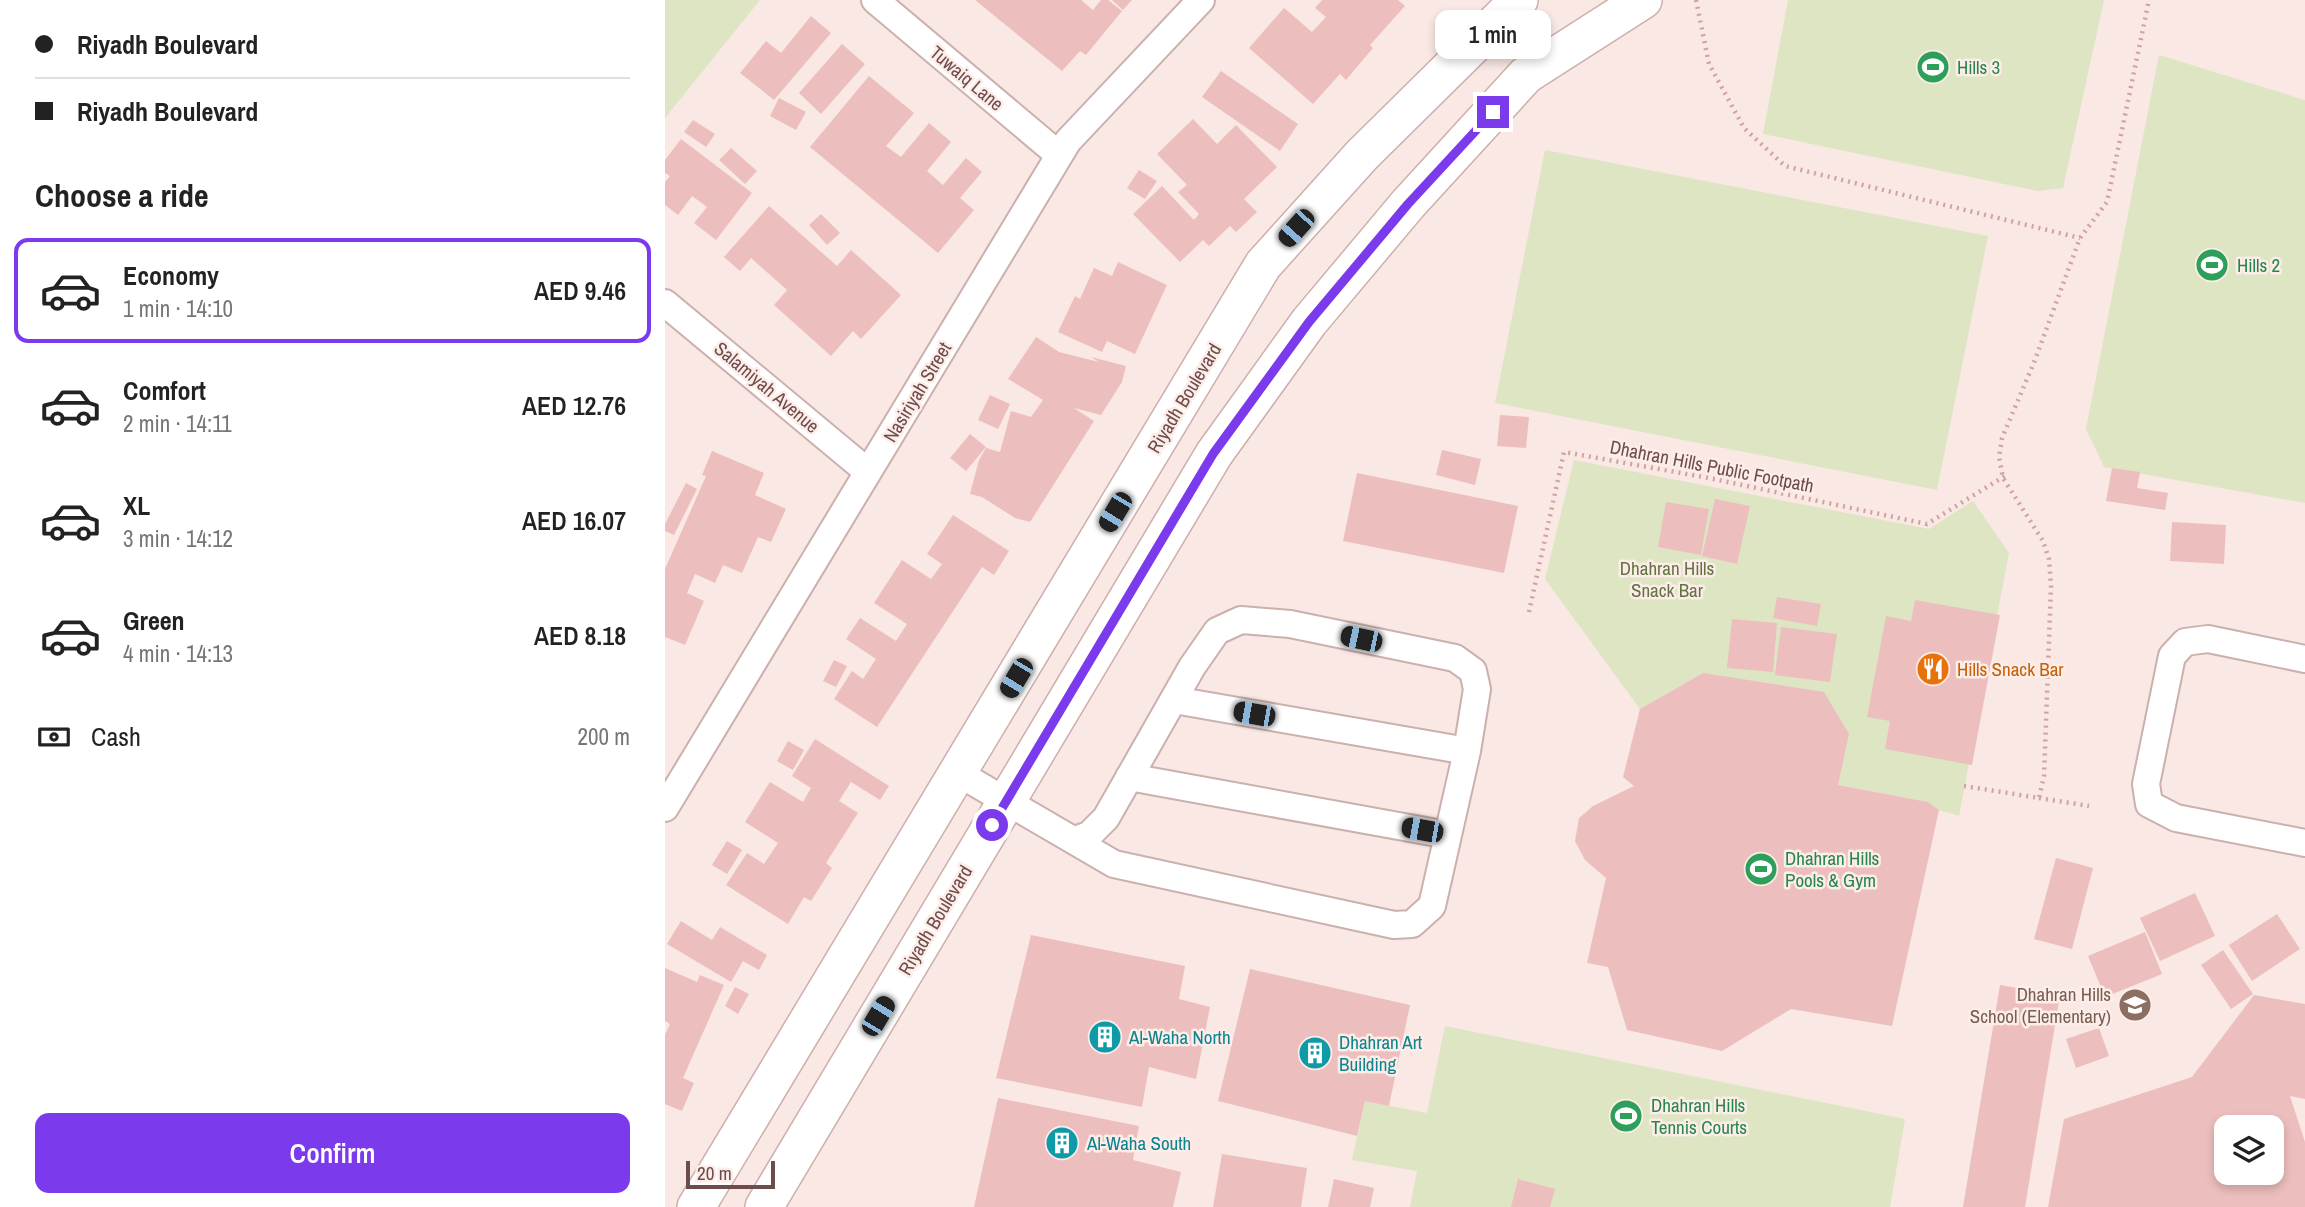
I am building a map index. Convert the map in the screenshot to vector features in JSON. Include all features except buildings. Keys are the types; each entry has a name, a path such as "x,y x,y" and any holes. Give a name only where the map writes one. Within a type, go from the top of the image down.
{"main road":[{"name":"Riyadh Boulevard","path":"697,1207 1263,265 1362,155 1519,0"},
{"name":"Riyadh Boulevard","path":"764,1207 1213,454 1309,322 1408,204 1526,75 1643,0"}],"street":[{"name":"Tuwaiq Lane","path":"875,0 1059,155"},
{"name":"Nasiriyah Street","path":"665,808 1068,141 1201,0"},
{"name":"Salamiyah Avenue","path":"665,303 868,472"},
{"path":"958,773 1114,864 1394,925 1412,923 1432,906 1467,751 1477,689 1473,671 1455,658 1290,624 1241,620 1217,631 1105,818 1089,835 1075,840"},
{"path":"2305,659 2208,639 2185,642 2172,656 2146,784 2149,804 2176,818 2305,843"},
{"path":"1174,700 1467,751"},
{"path":"1129,777 1448,835"}],"path":[{"path":"1696,0 1709,64 1744,128 1785,166 2080,238"},
{"path":"2039,798 2045,776 2051,586 2049,559 2043,541 2006,476 1999,457 2002,438 2035,360 2080,238 2107,202 2149,0"},
{"name":"Dhahran Hills Public Footpath","path":"1529,612 1564,452 1709,478 1927,524 2006,476"},
{"path":"1965,786 2089,806"}],"green space":[{"path":"665,0 760,0 665,118"},
{"name":"Hills 3","path":"1788,0 2104,0 2063,188 2038,191 1763,134"},
{"name":"Hills 2","path":"2159,55 2305,100 2305,503 2104,467 2086,429"},
{"path":"1545,150 1988,236 1937,490 1495,403"},
{"name":"Dhahran Hills Snack Bar","path":"1574,460 1929,529 1973,501 2009,553 1959,816 1939,810 1928,802 1838,785 1703,673 1640,709 1545,579"},
{"name":"Dhahran Hills Tennis Courts","path":"1445,1026 1905,1119 1890,1207 1410,1207 1417,1171 1352,1160 1365,1101 1427,1113"}],"place":[{"name":"Hills 3","path":"1933,67"},
{"name":"Hills 2","path":"2212,265"},
{"name":"Hills Snack Bar","path":"1933,669"},
{"name":"Dhahran Hills Pools & Gym","path":"1761,869"},
{"name":"Dhahran Hills School (Elementary)","path":"2135,1005"},
{"name":"Al-Waha North","path":"1105,1037"},
{"name":"Dhahran Art Building","path":"1315,1053"},
{"name":"Dhahran Hills Tennis Courts","path":"1626,1116"},
{"name":"Al-Waha South","path":"1062,1143"}],"route":[{"path":"992,825 1213,454 1309,322 1408,204 1493,112"}]}
